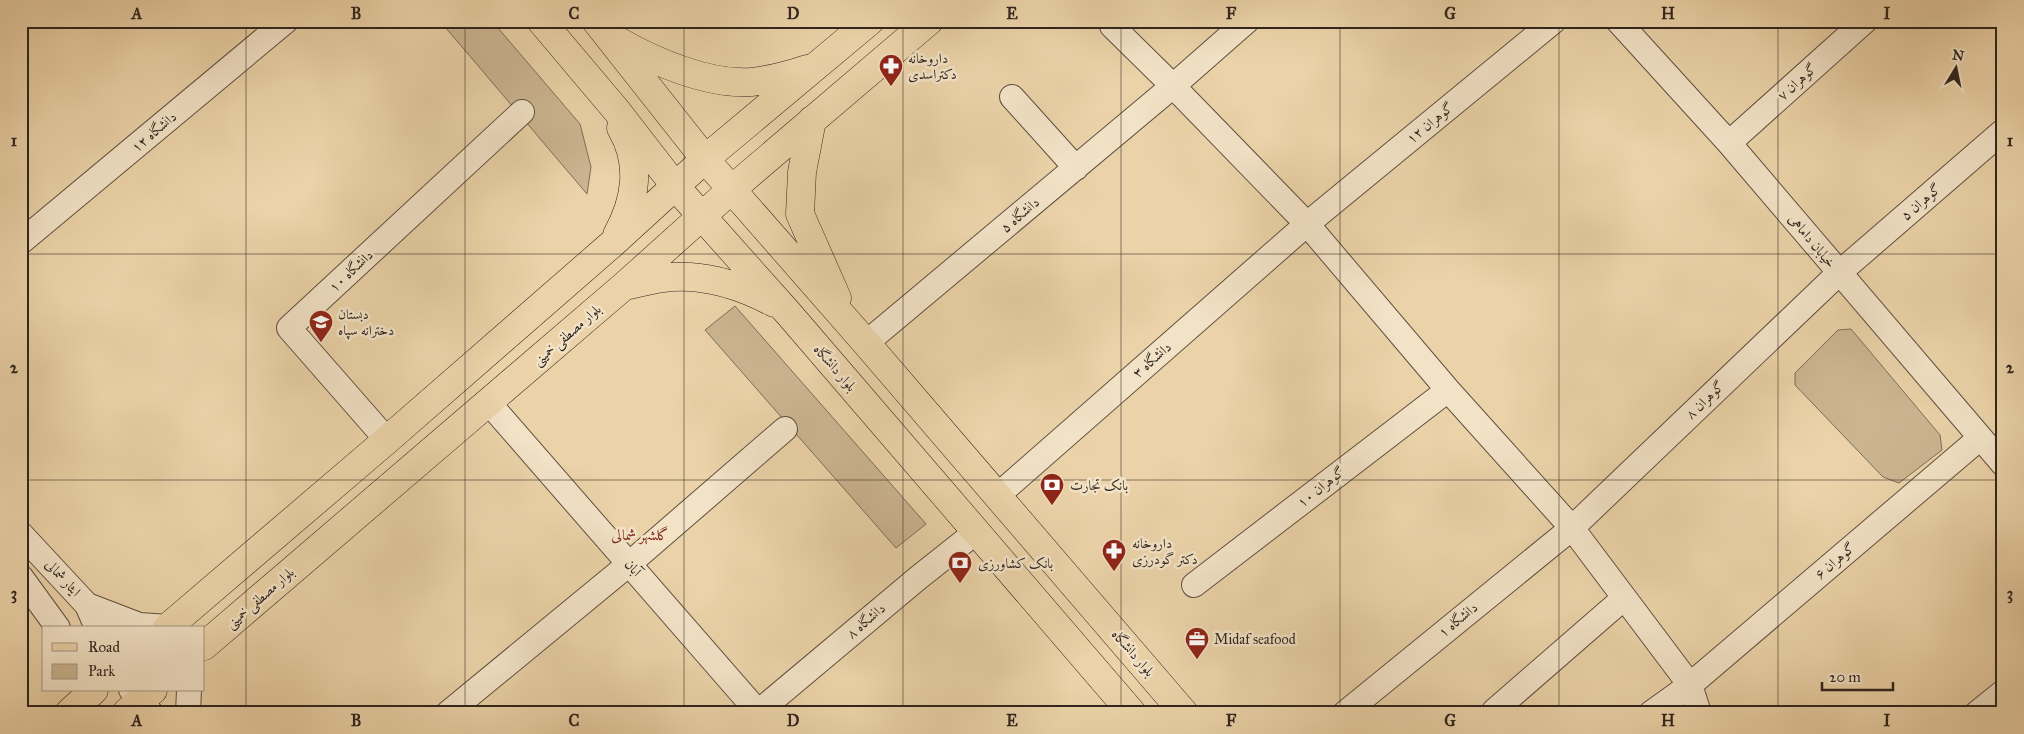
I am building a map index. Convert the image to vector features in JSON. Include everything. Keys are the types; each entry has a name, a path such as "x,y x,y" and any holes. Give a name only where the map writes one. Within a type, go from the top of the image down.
{"main road":[{"name":"بلوار دانشگاه","path":"541,21 598,88 675,186 785,310 1132,713"},
{"path":"169,626 613,243 704,159 870,21"},
{"name":"بلوار مصطفی خمینی","path":"205,645 624,286 732,189 929,21"},
{"name":"بلوار دانشگاه","path":"603,29 704,159 998,495 1184,713"},
{"path":"603,29 647,58 720,80 750,82 780,78 818,65"},
{"path":"598,88 624,134 634,166 634,194 624,222 613,243"},
{"path":"812,120 802,172 800,214 858,334"},
{"path":"624,286 664,278 712,279 748,290 785,310"},
{"path":"69,713 92,692"}],"street":[{"name":"دانشگاه ۱۲","path":"21,242 286,21"},
{"name":"دانشگاه ۵","path":"858,334 1076,168 1247,21"},
{"name":"گوهران ۱۲","path":"1307,224 1554,21"},
{"name":"خیابان داماهی","path":"1618,21 1729,143 2003,464"},
{"name":"گوهران ۷","path":"1729,143 1865,21"},
{"path":"1112,26 1307,224 1448,390 1572,528 1690,685 1699,713"},
{"path":"1012,97 1076,168"},
{"name":"دانشگاه ۱۰","path":"387,440 289,328 522,112"},
{"name":"گوهران ۵","path":"1838,273 2003,131"},
{"name":"دانشگاه ۳","path":"998,495 1307,224"},
{"name":"گوهران ۸","path":"1572,528 1838,273"},
{"name":"گوهران ۱۰","path":"1194,585 1448,390"},
{"name":"آبان","path":"488,402 757,712"},
{"path":"448,713 629,564 785,429"},
{"name":"گوهران ۶","path":"1651,713 1690,685 1980,438"},
{"name":"دانشگاه ۱","path":"1345,713 1572,528"},
{"name":"دانشگاه ۸","path":"757,712 976,532"},
{"name":"ایثار شمالی","path":"21,534 87,605 96,626"},
{"path":"21,577 57,626"},
{"path":"1494,711 1624,598"},
{"path":"87,605 139,626"},
{"path":"69,692 69,713"},
{"path":"188,713 189,692"},
{"path":"1977,713 2003,692"}],"green space":[{"path":"440,21 492,21 580,124 591,167 587,194"},
{"path":"735,306 926,524 896,548 705,330"},
{"path":"1851,329 1940,435 1942,450 1899,483 1883,477 1795,385 1795,373 1838,330"}],"place":[{"name":"داروخانه دکتراسدی","path":"891,87"},
{"name":"دبستان دخترانه سپاه","path":"321,343"},
{"name":"بانک تجارت","path":"1052,506"},
{"name":"داروخانه دکتر گودرزی","path":"1114,572"},
{"name":"بانک کشاورزی","path":"960,584"},
{"name":"Midaf seafood","path":"1197,660"}],"district":[{"name":"گلشهر شمالی","path":"640,535"}]}
